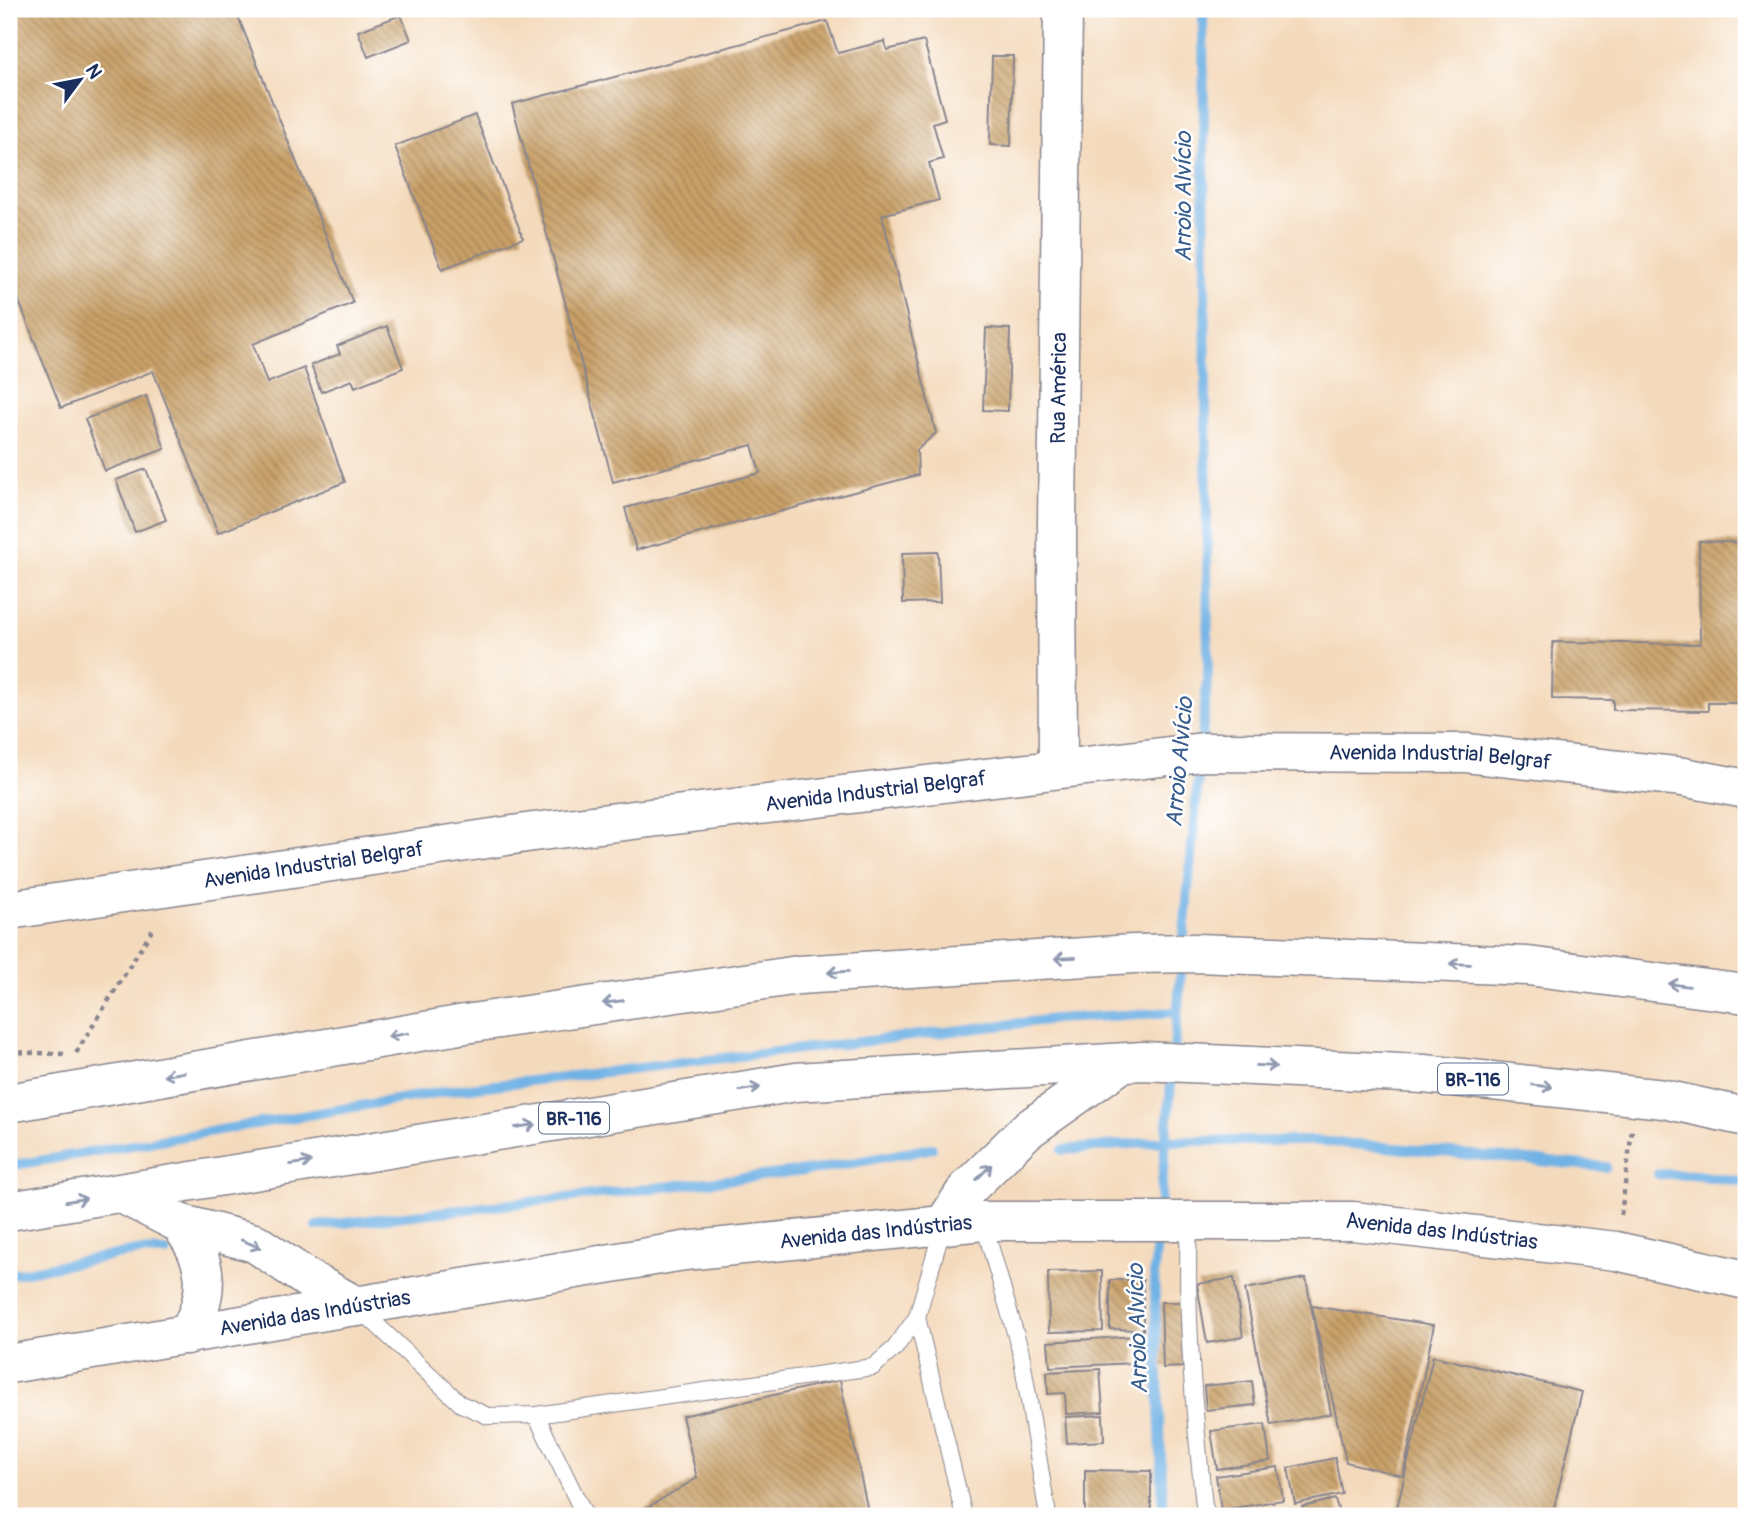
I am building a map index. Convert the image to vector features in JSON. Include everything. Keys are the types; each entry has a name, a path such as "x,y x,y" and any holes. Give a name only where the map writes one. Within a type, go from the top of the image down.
{"main road":[{"name":"Rua América","path":"1058,768 1057,523 1063,9"},
{"name":"Avenida Industrial Belgraf","path":"9,909 533,832 1190,754 1466,753 1683,776 1746,789"},
{"path":"9,1102 80,1072 465,1024 799,975 1133,954 1197,953 1528,967 1746,994"},
{"path":"943,1226 967,1189 1026,1131 1133,1062"},
{"name":"BR-116","path":"9,1211 796,1082 1133,1062 1198,1062 1424,1074 1664,1099 1746,1117"},
{"path":"120,1193 178,1223 255,1243 358,1307"},
{"name":"Avenida das Indústrias","path":"9,1364 684,1251 983,1222 1353,1221 1616,1251 1746,1280"},
{"path":"178,1223 194,1242 203,1265 205,1289 200,1313 187,1335"}],"lane":[{"path":"1185,1221 1191,1376 1204,1506 1208,1516"},
{"path":"983,1222 1021,1353 1048,1516"},
{"path":"358,1307 461,1404 488,1416 536,1415 873,1367 895,1348 917,1317 943,1226"},
{"path":"917,1317 964,1516"},
{"path":"536,1415 585,1516"}],"path":[{"path":"9,1052 80,1072 180,884"},
{"path":"1616,1251 1632,1127"}],"building":[{"path":"9,9 235,9 353,303 253,344 267,383 304,368 345,482 218,533 153,371 61,408 9,276"},
{"path":"401,15 411,40 368,57 358,31"},
{"path":"827,21 838,53 885,41 887,50 924,41 945,119 933,123 943,159 929,163 939,200 882,215 936,433 917,450 918,475 636,550 625,508 760,473 752,445 613,482 512,104"},
{"path":"992,56 1013,56 1011,146 990,145"},
{"path":"475,115 523,238 442,269 395,146"},
{"path":"387,326 403,368 355,387 352,380 321,392 311,365 340,354 337,346"},
{"path":"986,328 1010,329 1008,411 983,410"},
{"path":"146,396 165,449 105,471 85,419"},
{"path":"146,469 166,520 135,532 116,480"},
{"path":"1699,541 1746,543 1746,703 1708,703 1708,711 1613,710 1613,700 1552,699 1553,642 1700,644"},
{"path":"938,552 940,602 903,603 902,553"},
{"path":"1102,1271 1103,1331 1049,1332 1048,1272"},
{"path":"1234,1278 1243,1337 1207,1343 1197,1284"},
{"path":"1306,1278 1331,1414 1271,1425 1245,1289"},
{"path":"1110,1280 1143,1280 1143,1330 1110,1329"},
{"path":"1161,1302 1181,1302 1183,1367 1163,1368"},
{"path":"1312,1306 1434,1325 1403,1476 1346,1462"},
{"path":"1135,1336 1136,1363 1050,1367 1048,1342"},
{"path":"1433,1356 1582,1392 1552,1516 1395,1516"},
{"path":"1100,1369 1103,1412 1066,1414 1065,1393 1048,1394 1047,1372"},
{"path":"840,1380 869,1516 633,1516 697,1478 682,1416"},
{"path":"1252,1381 1255,1405 1206,1410 1204,1386"},
{"path":"1103,1415 1104,1441 1067,1443 1065,1417"},
{"path":"1265,1424 1270,1461 1217,1469 1211,1431"},
{"path":"1335,1458 1342,1494 1295,1504 1288,1468"},
{"path":"1278,1467 1283,1500 1221,1510 1216,1476"},
{"path":"1085,1470 1151,1471 1151,1515 1085,1514"},
{"path":"1335,1499 1340,1516 1305,1516 1302,1507"}],"waterway":[{"name":"Arroio Alvício","path":"1183,945 1208,671 1203,9"},
{"name":"Arroio Alvício","path":"1166,1516 1163,1509 1154,1274 1182,961"},
{"path":"9,1166 453,1090 1055,1019 1177,1012"},
{"path":"1063,1150 1165,1141 1318,1141 1606,1167"},
{"path":"316,1226 814,1170 932,1148"},
{"path":"1658,1174 1695,1175 1746,1182"},
{"path":"9,1275 137,1251 166,1252"}]}
